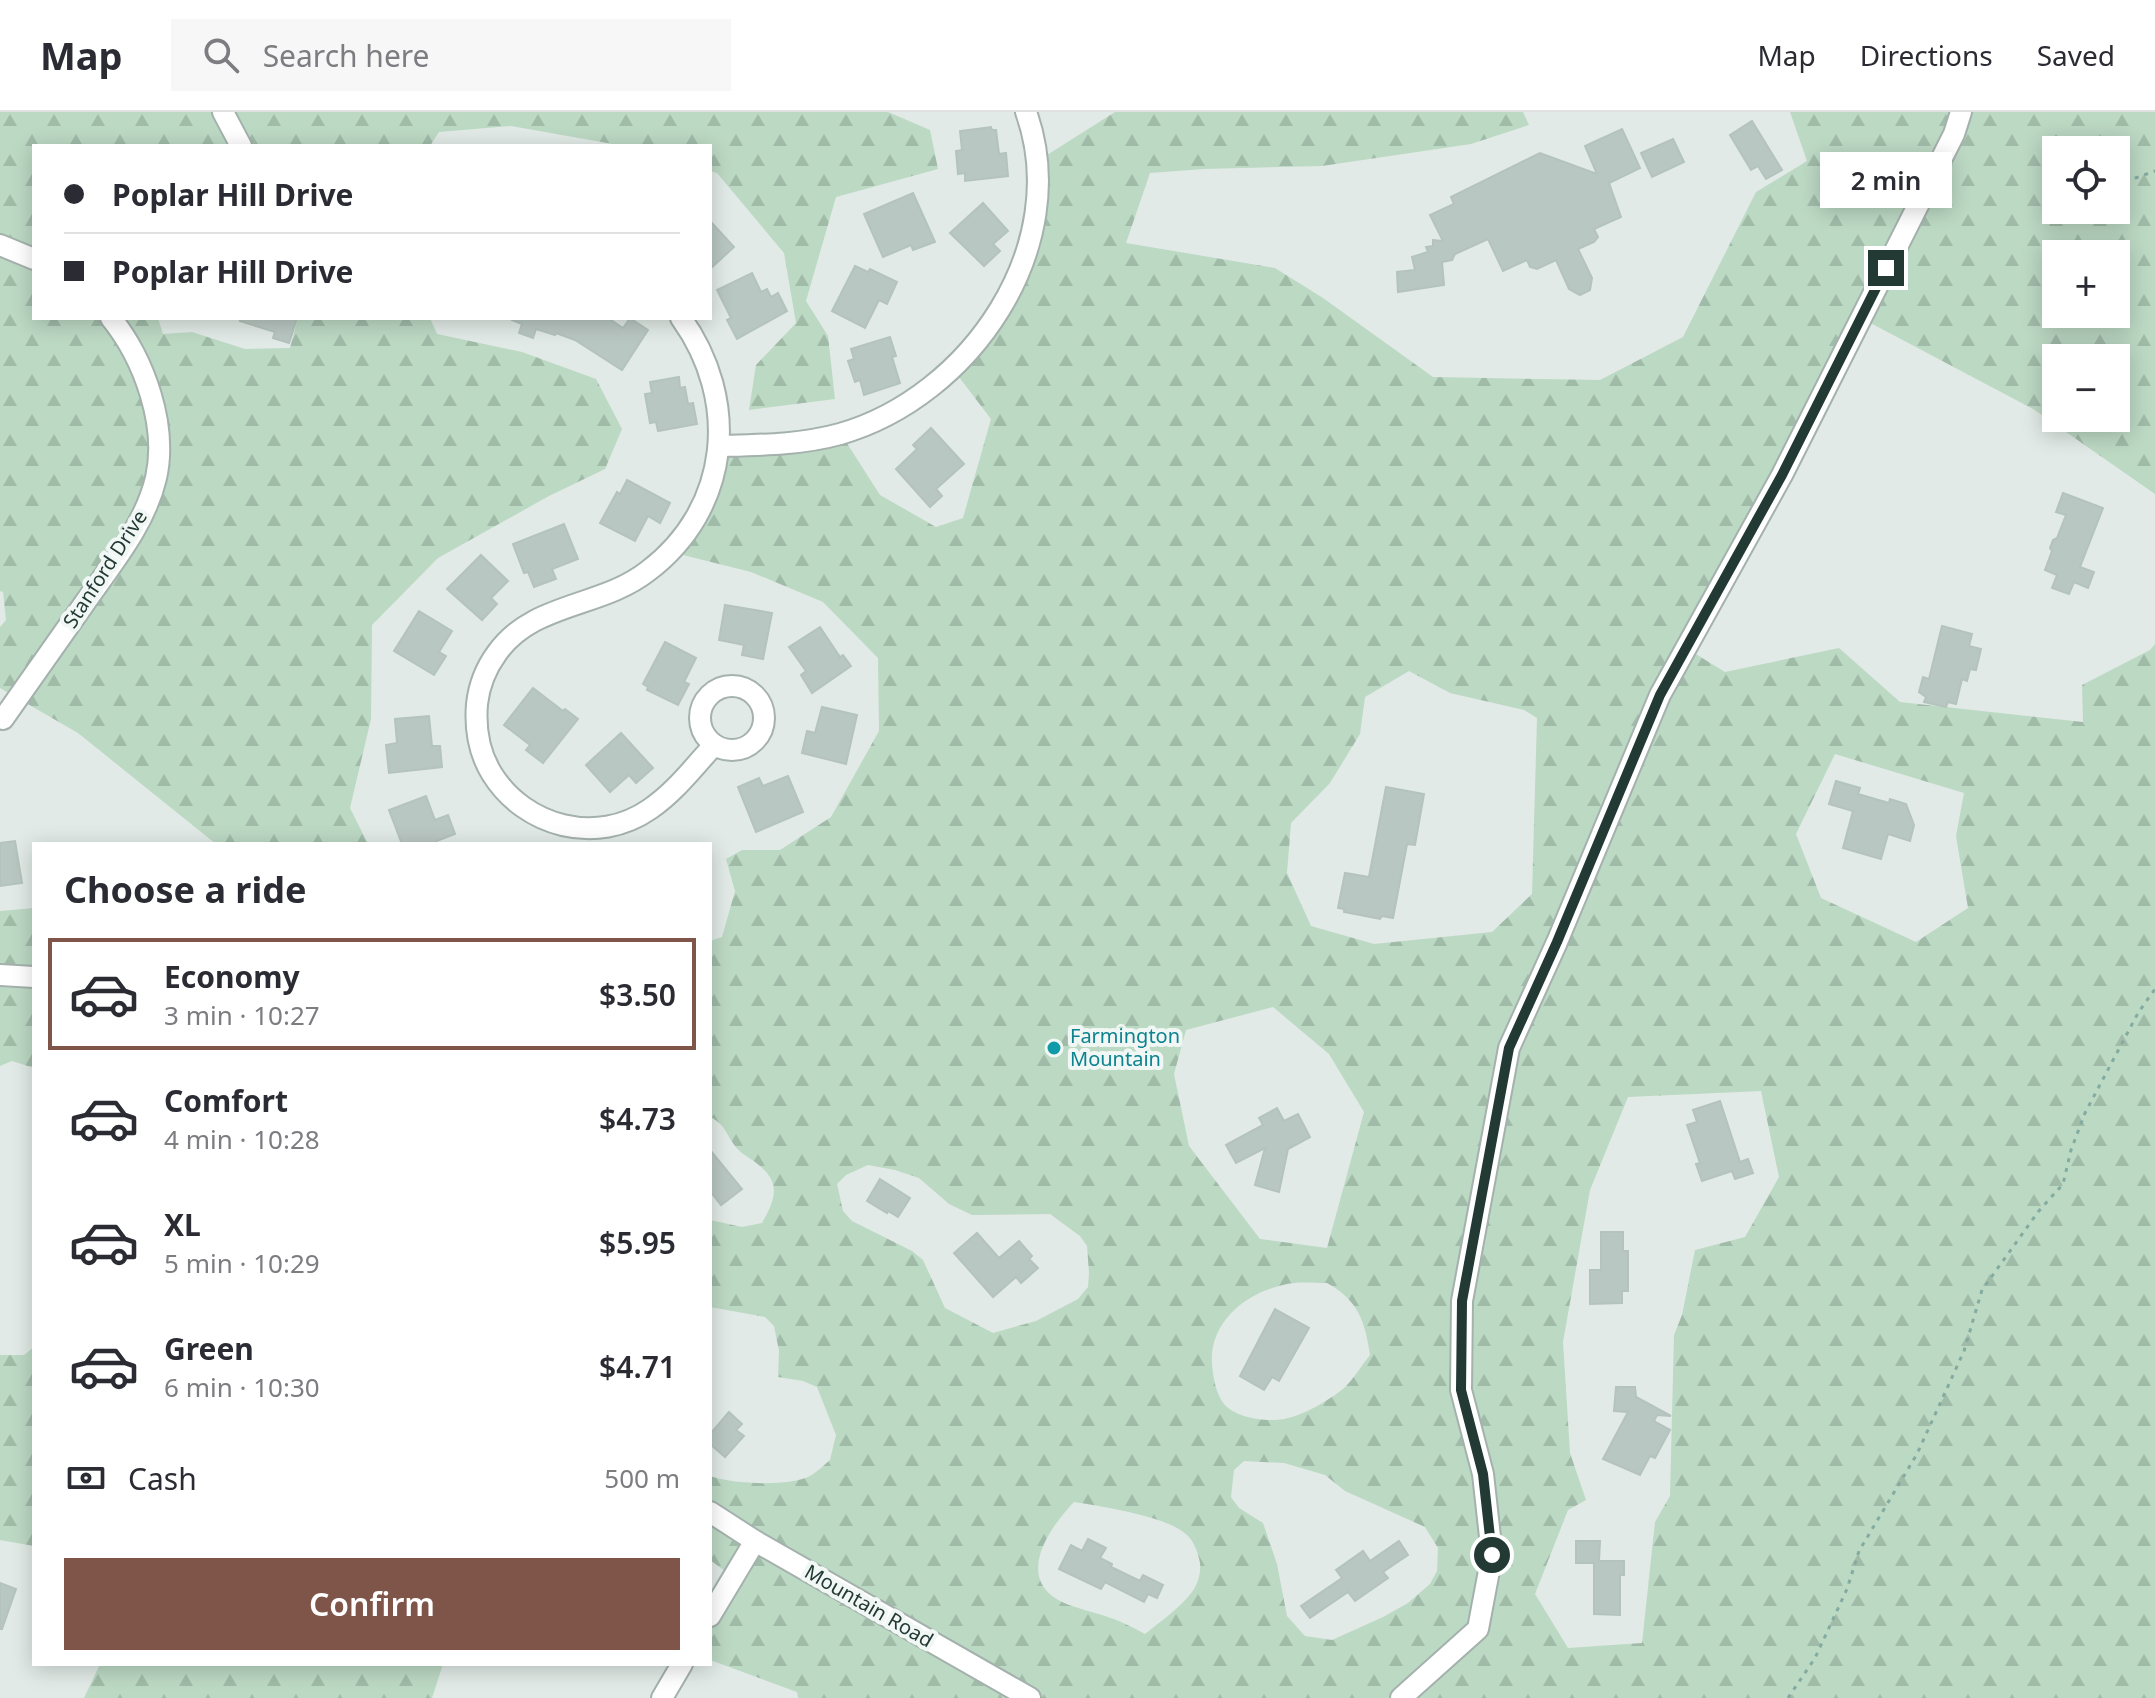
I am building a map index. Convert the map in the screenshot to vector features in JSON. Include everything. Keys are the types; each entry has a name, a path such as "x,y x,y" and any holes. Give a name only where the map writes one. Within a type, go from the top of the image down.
{"street":[{"path":"223,112 240,144"},
{"path":"719,446 778,444 841,434 877,419 912,399 944,376 972,349 1015,280 1028,244 1037,203 1036,162 1026,112"},
{"path":"1401,1698 1478,1629 1492,1555 1483,1474 1461,1390 1462,1301 1509,1048 1557,942 1660,695 1782,475 1954,134 1961,112"},
{"path":"0,245 32,258"},
{"name":"Stanford Drive","path":"3,719 127,541 148,502 156,476 159,451 157,424 148,390 138,361 113,320"},
{"path":"682,320 707,362 716,389 720,417 719,446 705,501 690,528 671,552 648,572 622,588 547,613 514,633 501,647 487,671 476,716 482,753 500,786 529,811 545,820 580,828 616,825 648,810 714,745"},
{"path":"0,975 32,977"},
{"name":"Mountain Road","path":"712,1513 1030,1698"},
{"path":"712,1613 755,1541"},
{"path":"662,1698 681,1666"}],"path":[{"path":"2130,180 2155,171"},
{"path":"1788,1698 1815,1658 1847,1589 1859,1551 1917,1454 1964,1351 1982,1290 2038,1212 2063,1184 2071,1150 2085,1113 2132,1024 2155,989"}],"green space":[{"path":"0,112 888,112 930,130 938,169 836,197 806,301 828,336 835,399 749,410 756,365 796,323 784,253 717,173 712,172 712,144 613,144 511,126 439,132 431,144 32,144 32,320 159,320 163,334 192,332 245,349 290,348 297,320 431,320 437,334 522,352 596,379 622,429 605,469 549,496 438,558 372,625 371,719 350,808 367,842 214,842 78,733 0,688 0,627 6,620 3,592 0,591"},
{"path":"1115,112 1523,112 1529,125 1471,144 1322,166 1150,173 1126,243 1275,268 1323,298 1433,377 1600,380 1683,337 1756,192 1807,161 1790,112 2155,112 2155,494 2066,432 2130,432 2130,344 2042,344 2042,415 1861,318 1686,648 1725,672 1839,648 1900,702 2083,722 2082,685 2150,650 2155,644 2155,1698 798,1698 797,1692 712,1661 712,1613 733,1577 712,1561 712,1476 760,1483 801,1479 830,1460 836,1435 817,1387 778,1377 779,1351 774,1326 765,1317 712,1307 712,1220 742,1227 762,1223 771,1206 774,1191 773,1183 764,1169 739,1150 722,1126 712,1118 712,940 722,937 735,891 726,859 742,850 780,850 831,817 879,731 878,658 823,602 751,572 671,552 719,446 841,434 880,495 936,527 963,518 991,419 952,368 1015,280 1036,162","holes":["1409,671 1450,693 1524,710 1537,718 1532,894 1492,932 1374,944 1311,926 1287,873 1291,823 1330,783 1360,734 1365,697","1835,754 1964,793 1956,836 1968,908 1916,942 1821,898 1796,834","1273,1007 1329,1054 1364,1112 1327,1248 1260,1239 1189,1146 1174,1074 1186,1030","1761,1091 1779,1177 1745,1237 1695,1250 1682,1315 1674,1335 1670,1496 1655,1522 1642,1643 1568,1648 1535,1594 1568,1510 1586,1500 1570,1453 1563,1342 1590,1190 1628,1097","868,1165 919,1178 949,1204 972,1215 1050,1214 1080,1236 1087,1246 1088,1287 1078,1299 1036,1321 993,1333 945,1308 923,1260 912,1251 852,1221 843,1211 837,1184 846,1175","1327,1283 1338,1290 1358,1313 1366,1332 1370,1355 1343,1389 1302,1413 1281,1419 1263,1420 1245,1416 1224,1404 1214,1380 1213,1349 1223,1323 1232,1312 1256,1295 1288,1284","1244,1461 1284,1463 1325,1475 1345,1491 1425,1527 1438,1548 1437,1571 1430,1584 1408,1603 1332,1640 1305,1636 1287,1616 1277,1564 1263,1523 1239,1508 1231,1497 1234,1470","1074,1502 1160,1521 1186,1534 1199,1558 1199,1574 1192,1592 1145,1634 1062,1602 1048,1592 1040,1580 1038,1567 1047,1539"]},
{"path":"32,908 32,1067 12,1061 0,1066 0,911"},
{"path":"32,1349 32,1546 0,1540 0,1355 24,1355"},
{"path":"99,1666 442,1666 432,1698 84,1698"}],"building":[{"path":"1752,121 1782,170 1766,179 1758,166 1751,170 1730,135"},
{"path":"991,127 996,130 999,154 1006,153 1008,176 965,181 965,173 958,174 956,151 962,150 960,131"},
{"path":"1622,129 1640,168 1609,183 1621,217 1594,229 1598,237 1594,242 1578,249 1592,278 1590,290 1580,295 1569,289 1556,260 1537,269 1530,267 1527,260 1503,271 1488,239 1455,254 1452,260 1442,262 1444,285 1398,292 1397,272 1415,270 1412,257 1428,252 1426,247 1433,246 1433,240 1443,241 1430,215 1454,204 1451,197 1540,153 1597,174 1585,146"},
{"path":"1673,139 1684,162 1652,177 1641,153"},
{"path":"913,193 935,242 913,250 911,245 883,257 864,214"},
{"path":"983,203 1008,231 993,244 1000,251 984,266 950,233"},
{"path":"712,223 734,247 712,267"},
{"path":"855,266 868,272 870,269 897,282 887,304 879,300 865,328 832,311"},
{"path":"752,273 761,292 767,289 771,297 778,293 787,311 737,339 717,290"},
{"path":"296,320 289,343 273,338 275,332 240,321"},
{"path":"512,320 611,320 623,328 629,320 633,320 648,330 622,370 575,340 556,333 536,329 533,338 519,333 522,324"},
{"path":"890,337 900,383 864,395 860,380 855,382 848,361 854,359 851,349"},
{"path":"679,377 680,388 685,387 688,404 693,403 697,424 658,431 656,422 650,423 645,394 652,393 650,382"},
{"path":"931,428 964,464 936,489 942,496 930,507 896,469 917,449 913,445"},
{"path":"627,480 670,503 660,523 648,516 635,541 600,523"},
{"path":"2063,493 2103,508 2080,567 2094,572 2088,588 2074,582 2069,594 2052,588 2057,575 2045,570 2053,540 2057,538 2066,515 2056,512"},
{"path":"564,524 578,559 552,569 556,579 534,587 528,572 524,573 513,544"},
{"path":"481,555 508,581 491,598 497,604 482,620 447,589"},
{"path":"725,605 772,613 763,659 742,655 744,645 719,640"},
{"path":"419,611 452,631 439,652 446,656 434,675 394,651"},
{"path":"1942,626 1972,634 1969,646 1981,649 1976,670 1970,669 1967,681 1962,679 1956,704 1948,702 1946,707 1924,702 1926,697 1919,692 1923,677 1929,679"},
{"path":"820,627 840,657 843,655 851,666 812,693 801,675 806,671 789,647"},
{"path":"665,642 696,658 684,682 689,684 678,705 647,690 648,687 643,684"},
{"path":"533,688 578,719 543,763 526,750 530,745 504,725"},
{"path":"822,707 857,715 846,764 802,753 807,731 815,733"},
{"path":"429,716 432,746 440,746 442,767 389,773 386,745 397,743 395,719"},
{"path":"621,733 653,768 636,783 629,775 610,792 586,765"},
{"path":"788,776 803,812 756,832 738,787 759,778 763,786"},
{"path":"1836,781 1860,788 1858,794 1889,803 1890,799 1906,804 1914,825 1910,841 1888,834 1881,859 1843,848 1853,811 1829,804"},
{"path":"1386,787 1424,794 1415,845 1407,844 1393,918 1382,916 1380,919 1338,908 1345,873 1369,877"},
{"path":"426,796 435,820 448,815 455,834 434,842 401,842 389,810"},
{"path":"15,841 22,883 0,886 0,843"},
{"path":"1720,1101 1740,1162 1748,1159 1753,1173 1735,1179 1732,1171 1702,1181 1696,1164 1700,1163 1687,1125 1697,1122 1693,1110"},
{"path":"1277,1108 1284,1121 1298,1114 1310,1137 1288,1149 1279,1192 1255,1185 1265,1148 1236,1163 1226,1145 1263,1125 1259,1118"},
{"path":"712,1152 742,1189 721,1205 712,1194"},
{"path":"880,1179 910,1198 898,1217 867,1201"},
{"path":"1601,1232 1623,1232 1623,1251 1628,1251 1628,1291 1622,1291 1622,1303 1590,1304 1590,1270 1601,1270"},
{"path":"977,1233 999,1258 1019,1241 1038,1268 1021,1283 1016,1277 993,1297 954,1253"},
{"path":"1275,1309 1309,1328 1279,1381 1272,1377 1264,1390 1240,1376"},
{"path":"1616,1387 1635,1387 1636,1397 1671,1416 1657,1415 1654,1421 1670,1430 1655,1458 1650,1456 1640,1475 1603,1459 1628,1412 1614,1411"},
{"path":"729,1412 742,1424 736,1430 744,1436 725,1457 712,1446 712,1432"},
{"path":"1088,1539 1106,1548 1100,1558 1112,1564 1111,1567 1140,1581 1143,1575 1163,1585 1157,1598 1148,1594 1144,1602 1105,1582 1101,1589 1059,1569 1071,1545 1082,1551"},
{"path":"1399,1541 1408,1555 1383,1572 1388,1578 1355,1601 1348,1592 1310,1618 1301,1606 1342,1578 1336,1570 1363,1551 1370,1561"},
{"path":"1576,1541 1600,1541 1599,1561 1624,1561 1624,1575 1620,1575 1620,1615 1594,1614 1594,1563 1576,1563"},
{"path":"0,1583 16,1589 2,1629 0,1629"}],"place":[{"name":"Farmington Mountain","path":"1054,1048"}],"route":[{"path":"1492,1555 1483,1474 1461,1390 1462,1301 1509,1048 1557,942 1660,695 1782,475 1886,268"}]}
